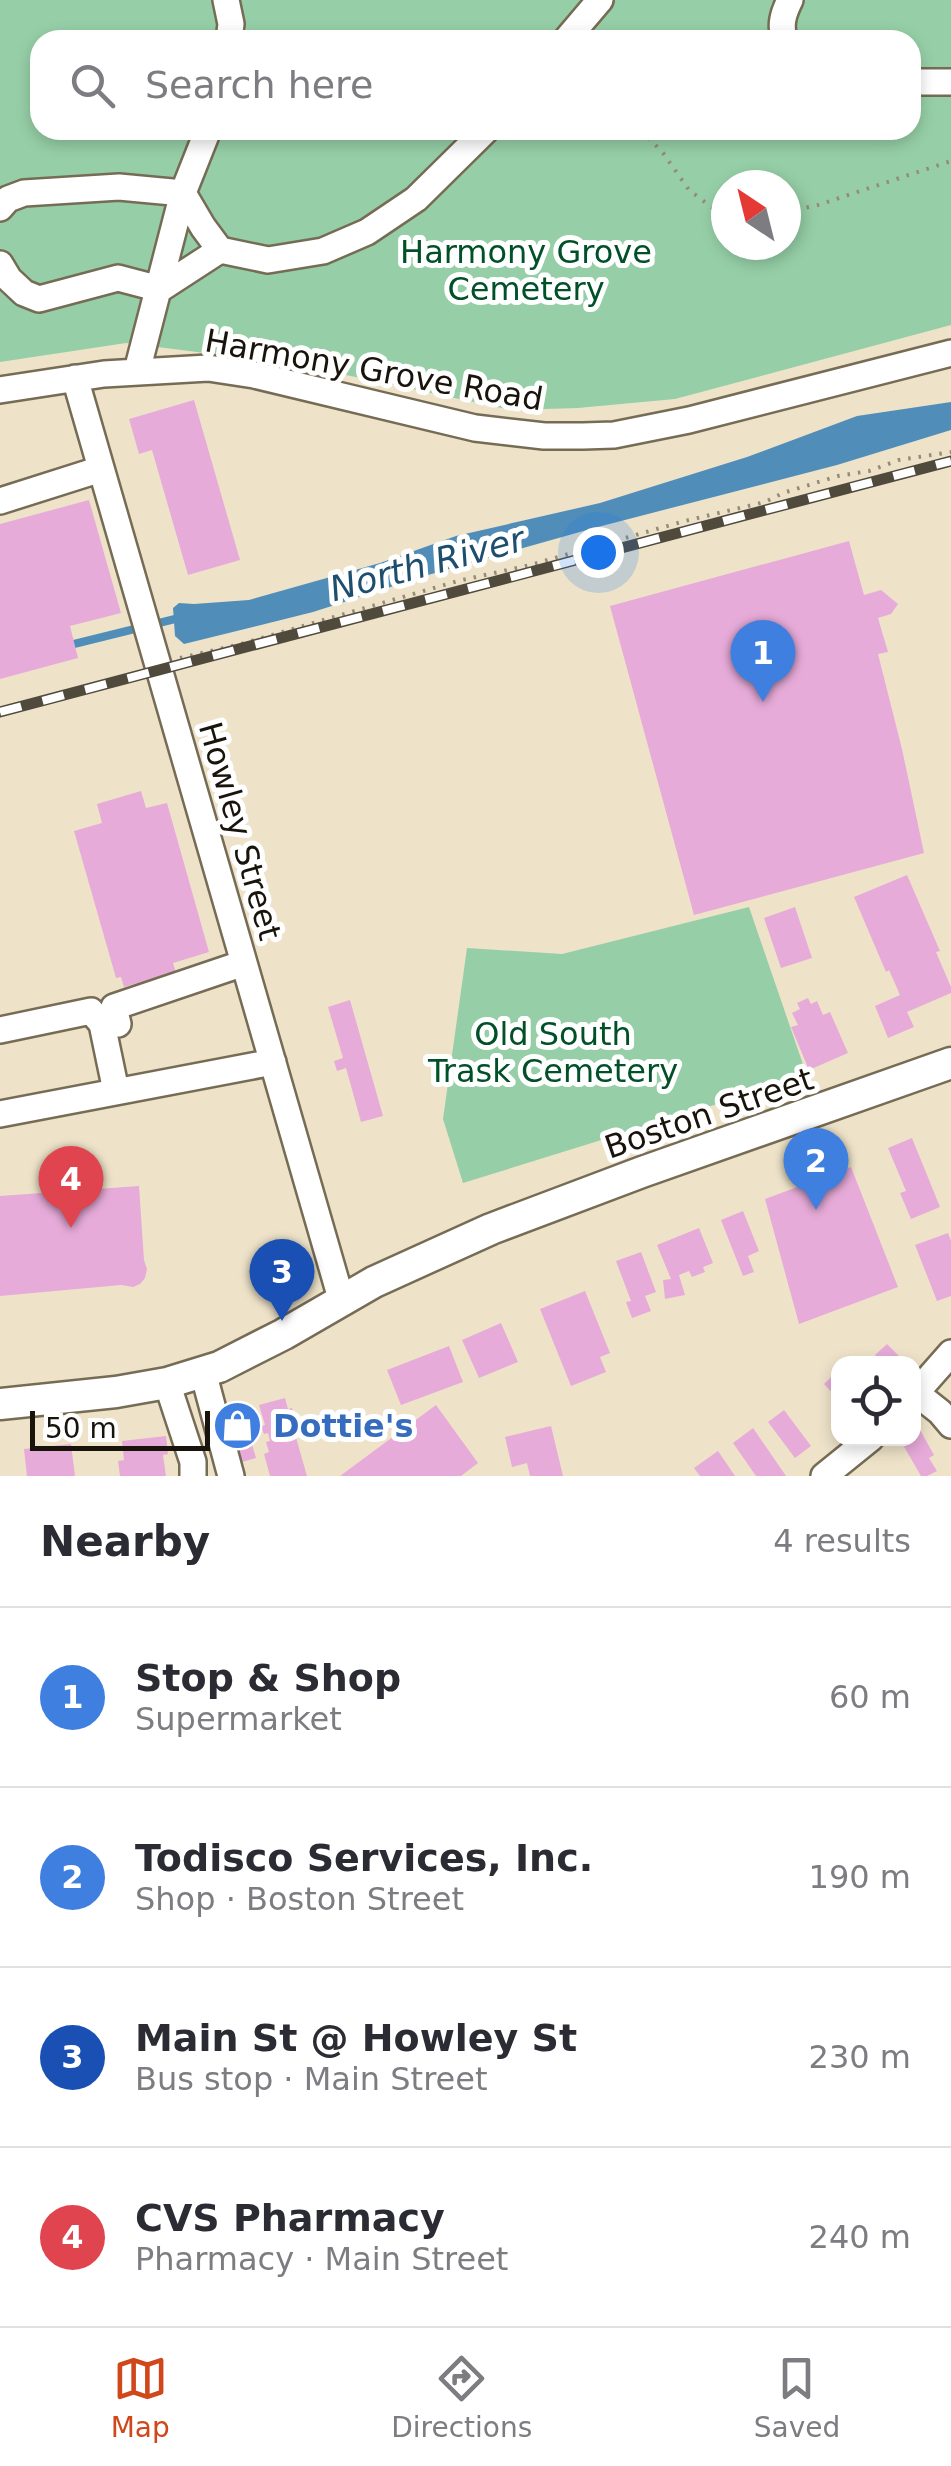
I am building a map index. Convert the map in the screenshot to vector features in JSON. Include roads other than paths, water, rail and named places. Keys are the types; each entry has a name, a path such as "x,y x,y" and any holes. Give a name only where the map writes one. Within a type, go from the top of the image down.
{"main road":[{"name":"Boston Street","path":"0,1404 116,1392 203,1372 242,1356 374,1282 491,1229 951,1063"}],"street":[{"path":"226,0 230,30"},
{"path":"574,30 600,0"},
{"path":"781,30 782,16 790,0"},
{"path":"921,82 951,82"},
{"path":"137,371 183,193 204,140"},
{"path":"0,264 8,279 24,293 39,298 118,278 160,289 220,250 268,260 323,251 367,232 416,199 476,140"},
{"path":"0,208 8,199 24,193 119,187 183,193"},
{"path":"183,193 220,250"},
{"name":"Harmony Grove Road","path":"0,390 137,371 208,368 254,375 475,428 544,436 614,435 783,398 951,354"},
{"name":"Howley Street","path":"75,378 342,1302"},
{"path":"0,501 102,469"},
{"path":"118,1024 114,1008 244,963"},
{"path":"0,1030 91,1011 102,1024 116,1091"},
{"path":"0,1114 272,1062"},
{"path":"921,1387 951,1353"},
{"path":"203,1372 231,1476"},
{"path":"168,1383 193,1462 193,1476"},
{"path":"921,1398 951,1425"},
{"path":"824,1476 861,1446"}],"water":[{"path":"951,402 951,430 837,465 594,528 313,612 184,644 175,636 173,608 179,603 249,600 380,563 456,536 600,503 747,457 857,416"}],"waterway":[{"name":"North River","path":"74,644 175,619"}],"railway":[{"path":"0,712 951,461"}],"place":[{"name":"Stop & Shop","path":"763,702"},
{"name":"Todisco Services, Inc.","path":"816,1210"},
{"name":"CVS Pharmacy","path":"71,1228"},
{"name":"Main St @ Howley St","path":"282,1321"},
{"name":"Dottie's","path":"238,1426"}],"park label":[{"name":"Harmony Grove Cemetery","path":"526,270"},
{"name":"Old South Trask Cemetery","path":"553,1052"}]}
